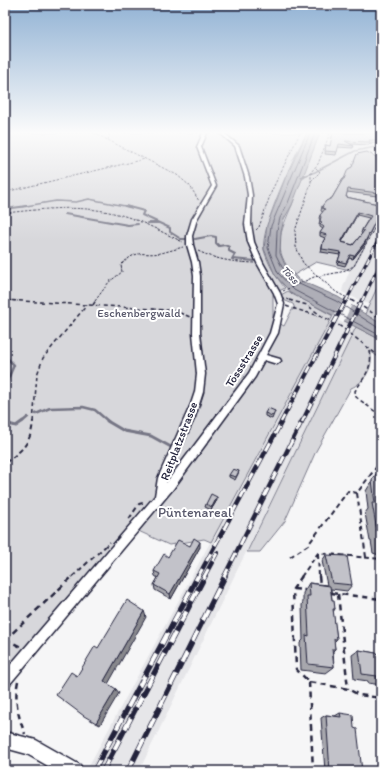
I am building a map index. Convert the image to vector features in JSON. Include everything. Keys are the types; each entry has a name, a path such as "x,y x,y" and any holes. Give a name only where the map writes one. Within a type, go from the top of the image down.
{"main road":[{"path":"5,740 30,746 74,771"}],"street":[{"path":"189,245 190,232 214,186 208,169"},
{"path":"244,169 250,195 248,224 249,234 260,263 280,298"},
{"name":"Reitplatzstrasse","path":"160,498 163,477 185,432 201,380 196,325 198,290 196,264 189,245"},
{"name":"Tössstrasse","path":"160,498 252,375 263,357 274,333 280,298"},
{"path":"263,357 277,361"},
{"path":"5,681 160,498"}],"path":[{"path":"5,192 101,169"},
{"path":"165,169 188,183 197,193 202,208"},
{"path":"249,234 259,227 272,190 282,169"},
{"path":"314,169 311,172 311,181 297,225 295,240 300,258 303,263 336,292 356,302 381,318"},
{"path":"311,181 320,170 318,169"},
{"path":"5,213 56,208 106,211 132,218 189,245 213,260 225,262 260,263"},
{"path":"280,298 318,276 350,270 354,266 381,216"},
{"path":"93,306 94,301 103,291 105,286 122,272 121,265 132,255 137,253 165,252 189,245"},
{"path":"280,298 300,312 324,318"},
{"path":"280,298 292,302 307,304 324,318 343,328 381,357"},
{"path":"5,300 175,311 189,316 196,325"},
{"path":"5,463 26,447 32,432 37,375 43,358 87,305"},
{"path":"370,350 372,360 370,368 355,391 355,394 356,397 381,416"},
{"path":"366,557 358,493 381,461"},
{"path":"290,557 308,545 348,491 358,493"},
{"path":"126,524 139,504 160,498"},
{"path":"5,640 114,538"},
{"path":"318,552 381,559"},
{"path":"318,552 293,589 296,669 309,682 348,689 359,695 381,698"},
{"path":"318,552 321,592"},
{"path":"293,589 307,591"},
{"path":"327,593 381,599"},
{"path":"338,594 348,689"},
{"path":"24,659 16,688 15,701 18,719 30,746"},
{"path":"309,682 313,771"}],"shaded area":[{"path":"381,216 381,279 370,305 342,292 350,270 354,266"},
{"path":"333,316 356,327 139,771 86,771"}],"green space":[{"name":"Eschenbergwald","path":"5,169 289,169 273,209 264,240 264,250 268,260 275,275 285,288 273,294 273,320 284,326 292,310 295,309 293,304 281,299 282,297 279,296 288,291 333,316 211,542 204,539 169,545 134,529 5,681"},
{"path":"305,169 380,169 381,216 354,266 350,270 316,262 294,275 282,257 280,249 281,233 299,185 306,175 303,174"},
{"path":"381,279 381,324 365,314"},
{"path":"356,327 381,340 381,359 370,351 370,368 364,378 356,386 351,388 316,451 285,521 260,552 247,552"}],"water":[{"name":"Töss","path":"290,169 306,169 292,205 284,219 281,232 280,253 285,265 299,280 338,297 381,324 381,340 292,294 275,275 264,249 267,225"}],"pier":[{"path":"344,299 352,304 343,323 333,318"}],"building":[{"path":"348,169 381,169 381,187 378,193 348,189 346,197 378,204 377,206 381,207 381,210 365,242 354,256 350,255 346,263 338,261 341,252 322,249 323,242 327,235 320,233 324,227 320,224 322,222 320,221 320,215 325,209 322,208 322,206 326,201 332,198 344,179","holes":["358,212 371,216 362,230 364,231 353,245 341,242"]},
{"path":"268,408 275,411 272,416 265,413"},
{"path":"381,467 381,544 372,503 375,503 372,480"},
{"path":"233,469 239,471 236,477 229,475"},
{"path":"211,494 217,497 212,507 206,504"},
{"path":"194,538 200,542 170,594 154,585 160,574 154,571 164,554 168,557 178,540 190,546"},
{"path":"326,555 347,556 352,585 332,583"},
{"path":"309,583 330,586 332,600 334,600 335,609 333,609 337,639 334,639 335,649 332,649 334,667 308,664 306,635 309,636 307,596 310,596"},
{"path":"127,600 144,611 104,681 116,689 96,723 56,695 71,672 77,676 95,646 98,648"},
{"path":"359,650 381,654 381,679 377,679 377,676 362,674"},
{"path":"340,713 353,715 354,728 357,729 362,771 330,771 326,715 341,717"}],"waterway":[{"path":"301,177 320,169"},
{"path":"22,207 56,201 76,202 89,199 125,206"},
{"path":"22,207 27,206"},
{"path":"125,206 130,207"},
{"path":"125,206 144,211 142,215 170,228 170,232 181,239 188,239"},
{"path":"5,209 22,207"},
{"path":"65,214 128,225 138,224"},
{"path":"147,223 158,223"},
{"path":"195,239 211,236 216,237 216,243 219,246 225,245 229,247 229,251 235,254 232,259 256,261"},
{"path":"5,356 14,365 5,386"},
{"path":"36,414 50,408 83,407 95,410 109,422"},
{"path":"22,422 28,417"},
{"path":"5,423 16,426 23,421"},
{"path":"107,421 124,431 151,436 171,447"}],"railway":[{"path":"346,301 381,235"},
{"path":"362,301 381,262"},
{"path":"281,422 346,300"},
{"path":"302,422 362,300"},
{"path":"198,577 282,421"},
{"path":"224,577 302,421"},
{"path":"204,577 217,553"},
{"path":"94,771 198,576"},
{"path":"103,771 205,576"},
{"path":"128,771 225,576"}],"park label":[{"name":"Püntenareal","path":"195,512"}]}
